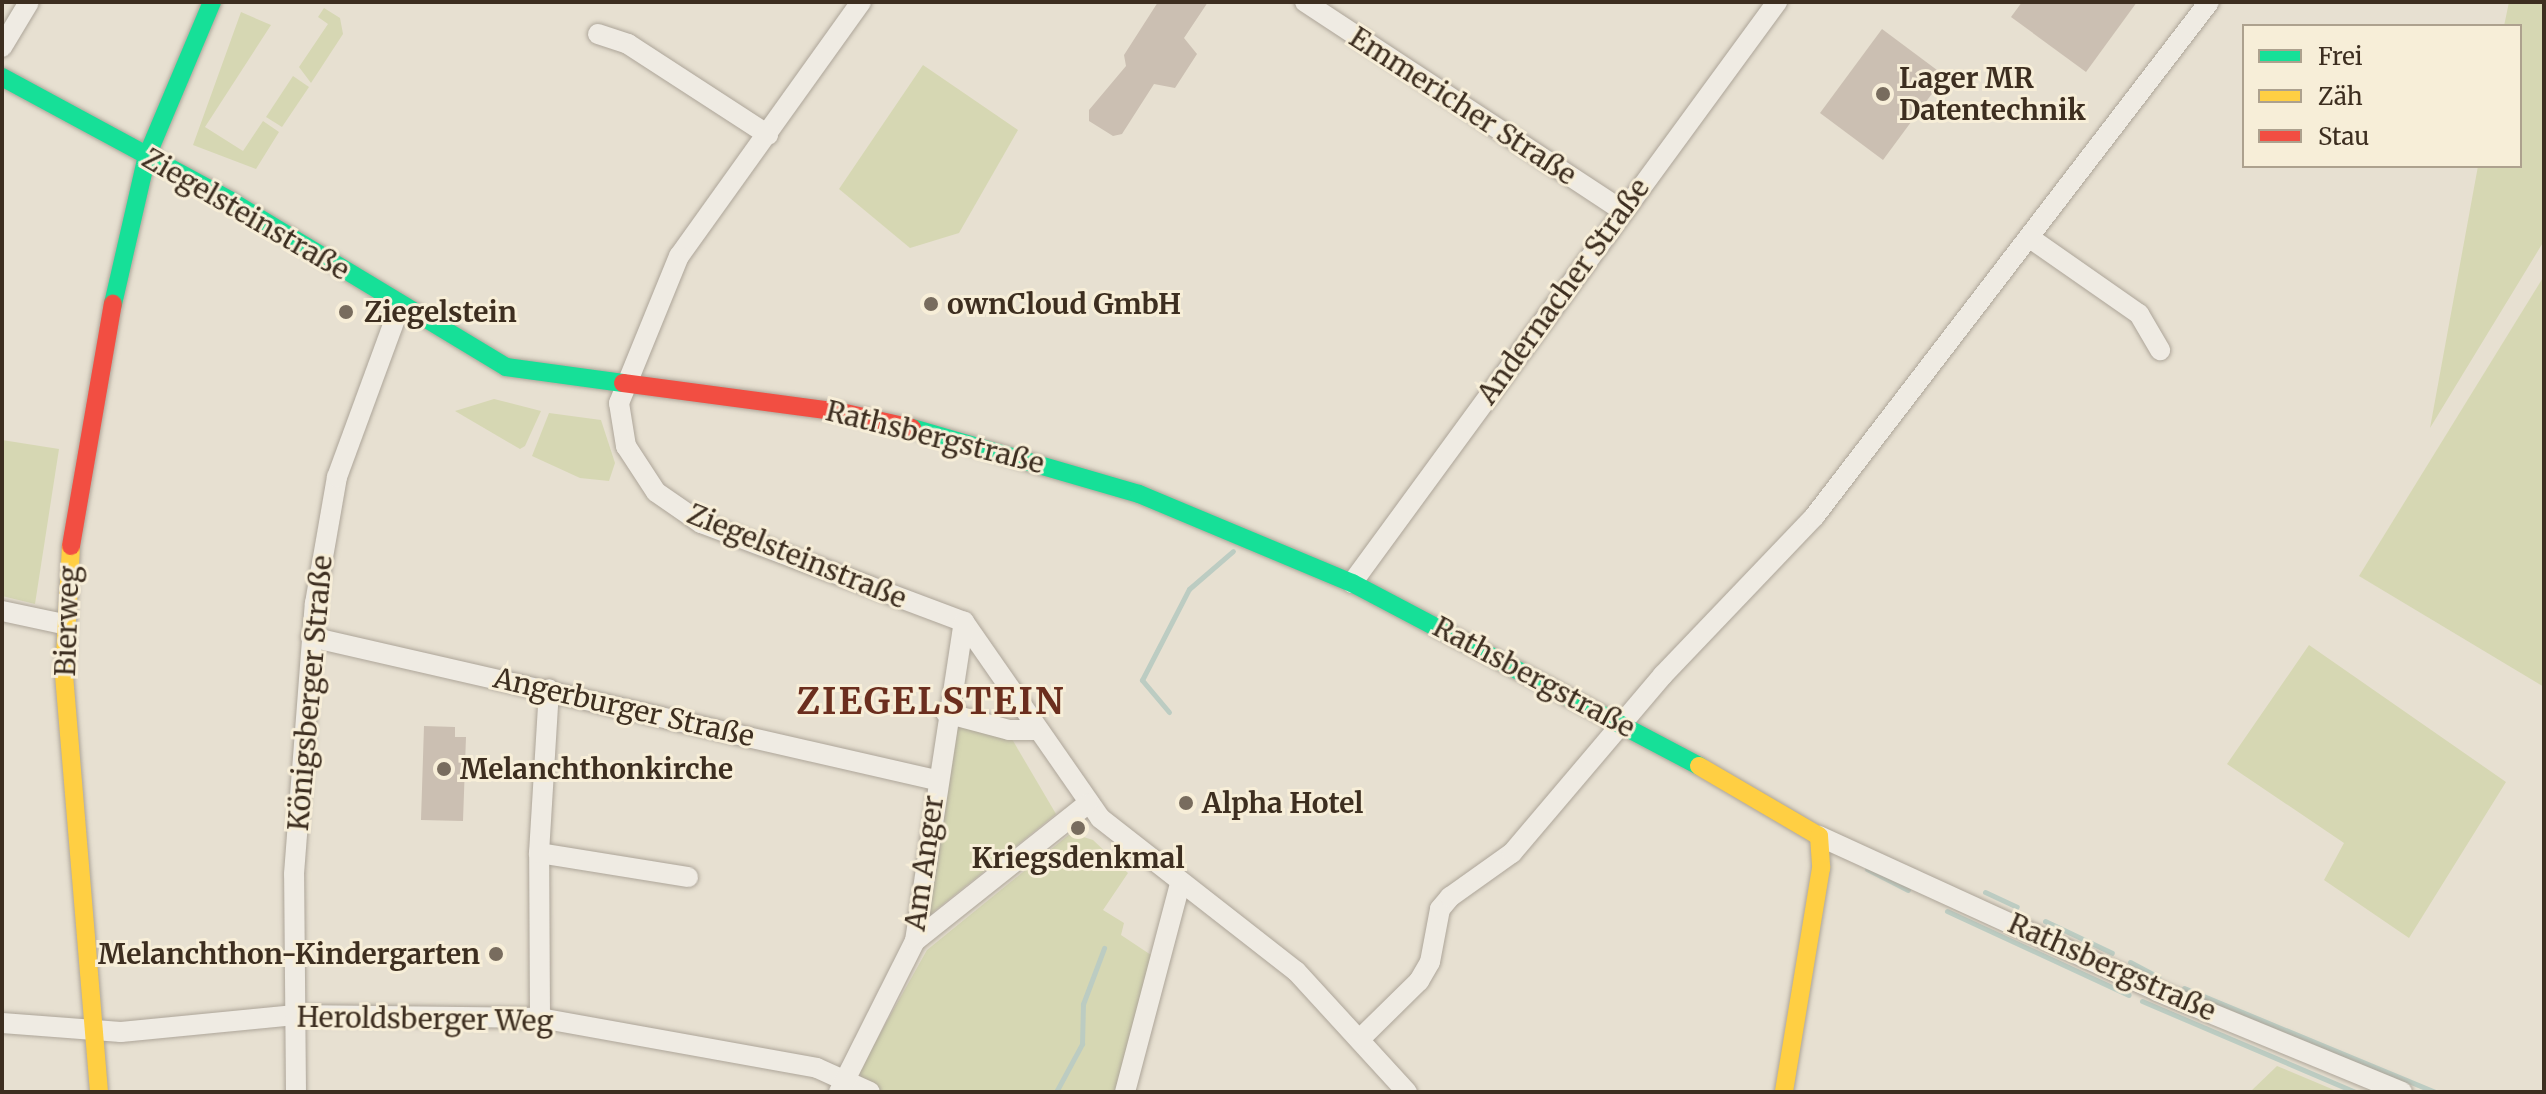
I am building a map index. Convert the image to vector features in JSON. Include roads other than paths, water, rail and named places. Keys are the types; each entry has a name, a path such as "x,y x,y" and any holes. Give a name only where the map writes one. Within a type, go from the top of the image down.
{"street":[{"path":"2,47 29,2"},
{"name":"Bierweg","path":"99,1092 97,1031 63,624 86,437 147,156 212,2"},
{"path":"625,385 679,256 861,2"},
{"name":"Emmericher Straße","path":"1305,2 1622,210"},
{"name":"Andernacher Straße","path":"1352,583 1777,2"},
{"path":"1362,1037 1419,981 1436,941 1440,909 1512,853 1623,724 1814,517 2209,2"},
{"path":"598,34 628,44 768,135"},
{"name":"Ziegelsteinstraße","path":"2,77 147,156 400,306 518,371 625,385 620,432 636,465 669,504 742,541 964,622"},
{"path":"2030,238 2139,314 2160,350"},
{"name":"Königsberger Straße","path":"296,1092 294,874 311,637 337,477 400,306"},
{"name":"Rathsbergstraße","path":"625,385 809,406 969,441 1161,502 1352,583 1794,816 1819,836 2157,991 2402,1092"},
{"path":"2,611 63,624"},
{"path":"964,622 1087,804 1180,884 1296,971 1362,1037 1407,1092"},
{"name":"Am Anger","path":"841,1084 915,941 946,713 964,622"},
{"name":"Angerburger Straße","path":"311,637 936,780"},
{"path":"540,1018 539,853 549,689"},
{"path":"946,713 1009,730 1035,730"},
{"path":"915,941 1087,804"},
{"path":"1784,1092 1819,885 1819,836"},
{"path":"539,853 688,877"},
{"path":"1125,1092 1180,884"},
{"name":"Heroldsberger Weg","path":"2,1023 97,1031 295,1015 540,1018 870,1092"}],"waterway":[{"path":"1169,712 1142,680 1189,589 1233,551"},
{"path":"1867,869 1908,890"},
{"path":"1985,892 2017,907"},
{"path":"1947,911 2129,995"},
{"path":"2045,921 2112,953"},
{"path":"1056,1092 1082,1044 1083,1004 1104,948"},
{"path":"2130,962 2158,977"},
{"path":"2184,988 2435,1092"},
{"path":"2142,1001 2355,1092"}],"place":[{"name":"Lager MR Datentechnik","path":"1883,94"},
{"name":"ownCloud GmbH","path":"931,304"},
{"name":"Ziegelstein","path":"346,312"},
{"name":"Melanchthonkirche","path":"444,769"},
{"name":"Alpha Hotel","path":"1186,803"},
{"name":"Kriegsdenkmal","path":"1078,828"},
{"name":"Melanchthon-Kindergarten","path":"496,954"}],"district":[{"name":"ZIEGELSTEIN","path":"931,702"}]}
